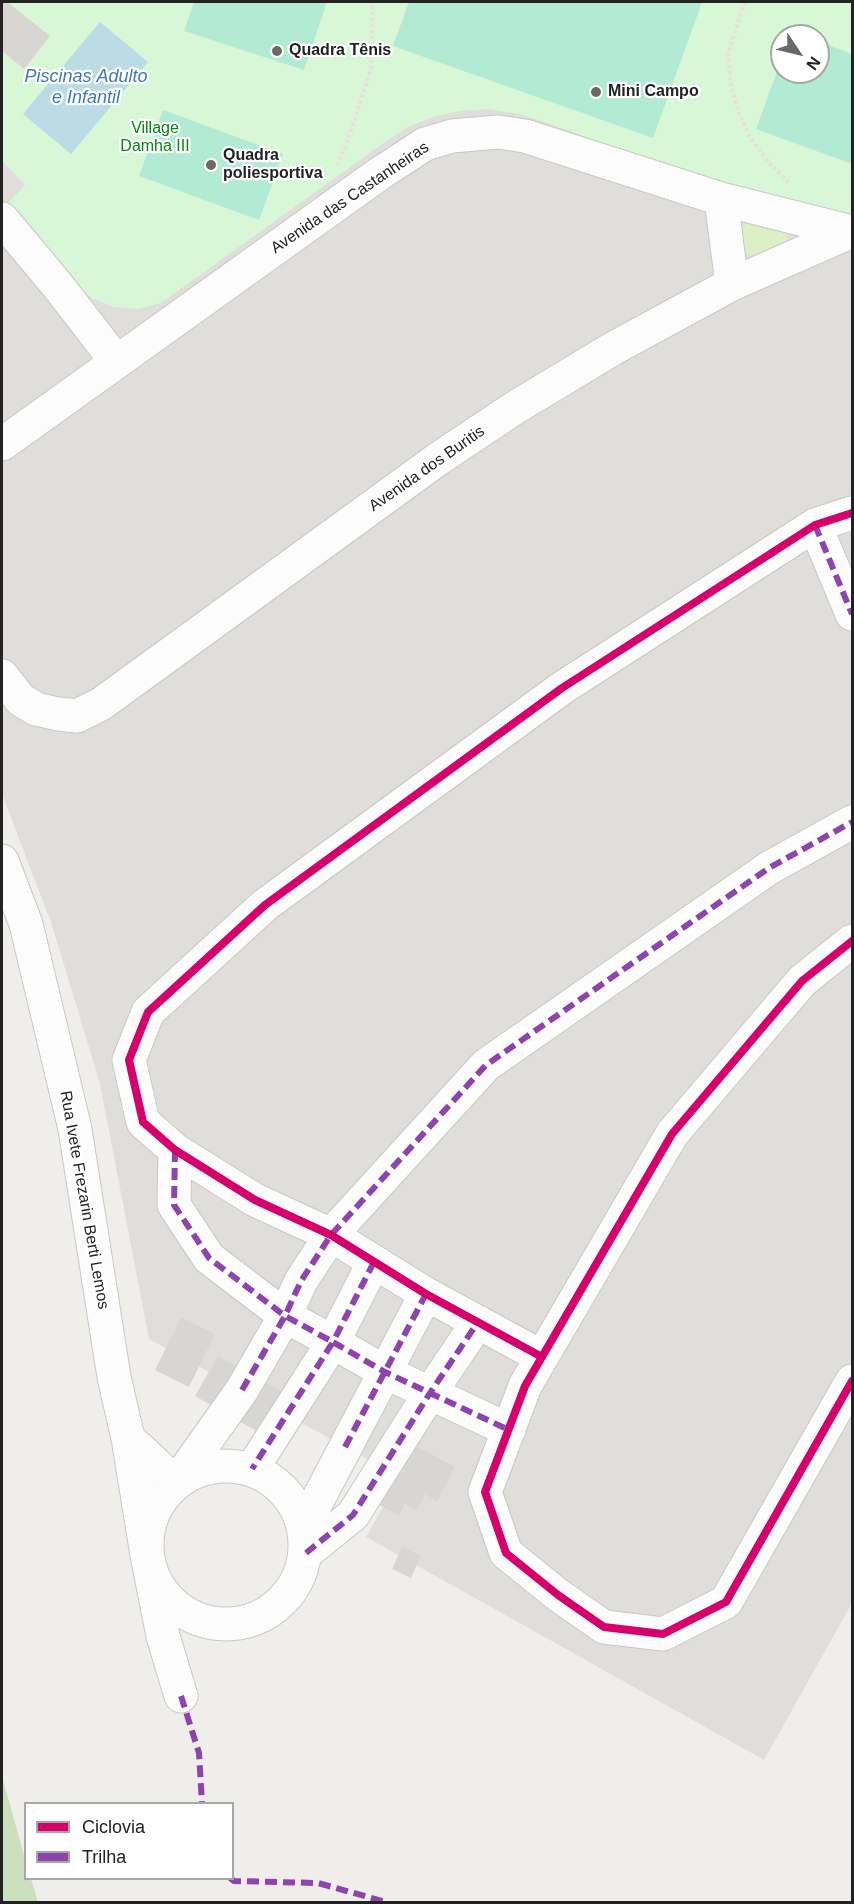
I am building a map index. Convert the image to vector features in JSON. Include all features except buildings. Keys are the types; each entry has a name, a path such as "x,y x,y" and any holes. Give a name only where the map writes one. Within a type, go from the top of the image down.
{"street":[{"name":"Avenida das Castanheiras","path":"2,444 424,144 453,136 498,132 525,136 721,199 852,232"},
{"path":"721,199 732,284"},
{"path":"2,219 116,361"},
{"name":"Avenida dos Buritis","path":"11,688 36,709 58,714 77,716 101,704 438,459 516,407 614,348 732,284 852,232"},
{"path":"542,1357 426,1294 331,1235 255,1200 175,1150 143,1122 129,1060 148,1012 266,905 562,688 815,525 852,513"},
{"path":"815,525 852,614"},
{"path":"426,1294 345,1447 305,1539 299,1577 285,1599 264,1615 240,1624 214,1624 190,1616 169,1600 154,1579 147,1555 148,1528 158,1503 176,1483 242,1390 285,1316 301,1281 331,1235 486,1065 769,868 852,822"},
{"name":"Rua Ivete Frezarin Berti Lemos","path":"2,861 26,924 75,1129 114,1377 128,1438 147,1555 163,1636 181,1696 183,1657 193,1642 214,1624"},
{"path":"852,941 802,981 672,1134 525,1386 486,1492 506,1553 558,1595 604,1627 663,1634 726,1602 852,1381"},
{"path":"175,1150 174,1205 209,1258 285,1316 386,1372 508,1430"},
{"path":"252,1469 333,1342 374,1262"},
{"path":"305,1539 353,1515 478,1322"},
{"path":"128,1438 176,1483"},
{"path":"176,1483 200,1469 226,1464 252,1469 276,1482 294,1501 305,1539"}],"path":[{"path":"346,146 371,69 373,2"},
{"path":"745,2 728,54 731,86 739,113 751,139 790,185"}],"shaded area":[{"path":"2,2 852,2 852,1603 764,1760 366,1537 400,1477 149,1339 100,1084 52,925 2,794"}],"green space":[{"name":"Village Damha III","path":"2,2 852,2 852,216 771,204 514,113 487,109 460,111 433,117 408,127 161,303 138,309 114,307 82,291 9,202 25,185 2,161"},
{"name":"Quadra Tênis","path":"194,2 327,2 304,70 184,31"},
{"name":"Mini Campo","path":"409,2 702,2 653,138 393,46"},
{"path":"830,46 852,54 852,164 756,129 772,84 830,84"},
{"name":"Quadra poliesportiva","path":"163,110 283,154 259,220 139,176"},
{"path":"753,222 783,230 788,238 787,245 760,256 746,255 740,249 741,225"},
{"path":"2,1776 24,1855 24,1880 31,1880 38,1902 2,1902"}],"water":[{"name":"Piscinas Adulto e Infantil","path":"100,22 148,62 71,154 23,114"}],"marked path":[{"path":"815,525 852,614"},
{"path":"242,1390 285,1316 301,1281 331,1235 486,1065 769,868 852,822"},
{"path":"175,1150 174,1205 209,1258 285,1316 333,1342 252,1469"},
{"path":"374,1262 333,1342 385,1372 509,1430"},
{"path":"345,1447 426,1294"},
{"path":"306,1553 353,1515 478,1322"},
{"path":"181,1696 199,1753 202,1802"},
{"path":"233,1880 318,1883 386,1902"}],"cycle path":[{"path":"542,1357 426,1294 331,1235 255,1200 175,1150 143,1122 129,1060 148,1012 265,905 562,688 815,525 852,513"},
{"path":"852,941 802,981 672,1134 525,1386 485,1492 506,1553 558,1595 604,1627 663,1634 726,1602 852,1381"}],"place":[{"name":"Quadra Tênis","path":"277,51"},
{"name":"Mini Campo","path":"596,92"},
{"name":"Quadra poliesportiva","path":"211,165"}]}
